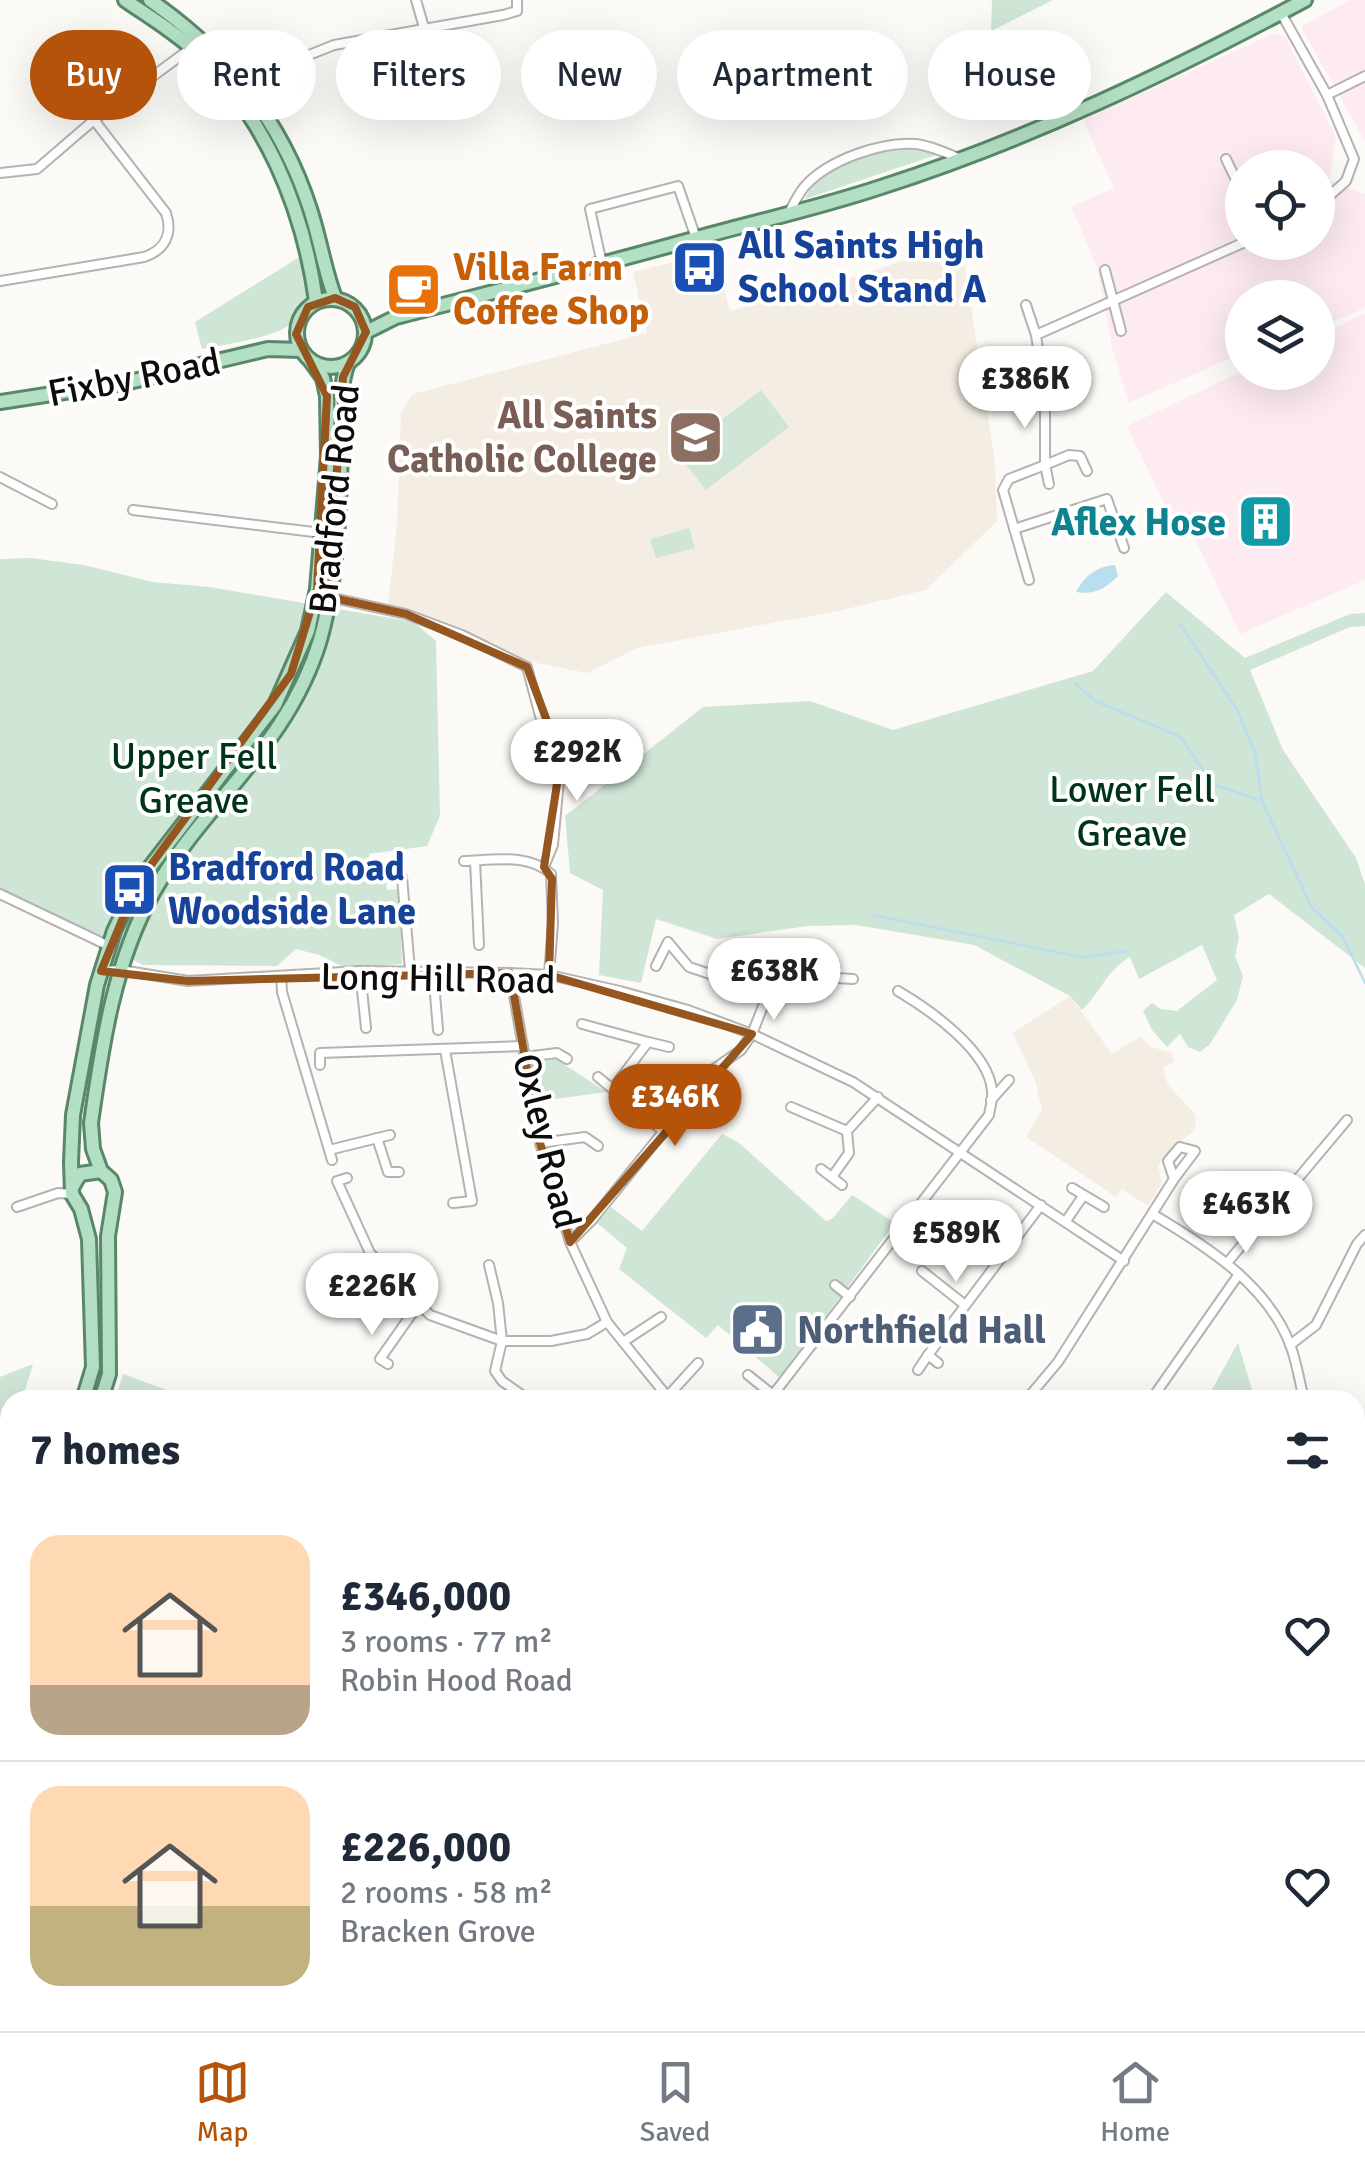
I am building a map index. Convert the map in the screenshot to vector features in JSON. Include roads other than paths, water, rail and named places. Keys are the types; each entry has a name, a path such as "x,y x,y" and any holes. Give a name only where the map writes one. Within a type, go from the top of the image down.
{"main road":[{"path":"125,0 177,31"},
{"path":"150,0 183,30"},
{"path":"366,332 396,317 787,216 961,159 1178,65 1306,0"},
{"path":"251,120 276,161 304,237 316,301"},
{"path":"270,120 298,176 335,298"},
{"path":"316,301 346,301 362,316 366,332 361,350 348,363 329,367 306,355 296,334 302,314 316,301"},
{"path":"362,316 396,317"},
{"name":"Fixby Road","path":"0,402 130,382 268,349 296,334"},
{"name":"Fixby Road","path":"268,349 306,355"},
{"name":"Bradford Road","path":"72,1190 74,1115 109,946 137,884 259,728 292,674 312,613 328,456 327,396 322,378 306,355"},
{"name":"Bradford Road","path":"104,1390 108,1374 108,1236 114,1186 101,1172 90,1123 121,970 135,927 155,888 285,719 320,640 329,597 338,510 343,376 348,363"},
{"path":"86,1390 93,1367 89,1239 82,1209 72,1190 87,1171 101,1172"},
{"path":"82,1209 101,1211 111,1203"}],"street":[{"path":"416,0 425,30"},
{"path":"430,30 518,11 517,0"},
{"path":"1281,13 1326,94 1354,159 1365,164"},
{"path":"1326,94 1365,76"},
{"path":"0,173 37,169 94,120 166,213 169,225 164,244 144,257 0,281"},
{"path":"787,216 805,185 831,167 864,153 912,144 961,159"},
{"path":"1335,191 1346,181 1354,159"},
{"path":"602,264 590,209 678,186 696,238"},
{"path":"1036,335 1225,251"},
{"path":"1105,270 1121,331"},
{"path":"1026,305 1036,335 1045,396 1044,465 1049,484"},
{"path":"1029,580 1004,490 1009,479 1069,455 1080,456 1088,471"},
{"path":"0,477 52,504"},
{"path":"1014,529 1106,498 1124,548"},
{"path":"133,510 322,533"},
{"path":"329,597 406,614 462,634 527,667 540,716 556,741 561,760 553,846 544,867"},
{"path":"464,861 510,860 544,867 552,879 549,975"},
{"path":"475,861 479,946"},
{"path":"389,888 402,882 410,970"},
{"path":"0,894 109,946"},
{"path":"479,933 493,932"},
{"path":"656,966 668,942 689,967 716,976 853,978"},
{"path":"570,1242 714,1070 741,1050 752,1034 782,958"},
{"path":"684,980 689,967"},
{"name":"Long Hill Road","path":"101,971 121,970 188,980 410,970 549,975 674,1006 752,1034 854,1082 1124,1261"},
{"path":"433,970 438,1030"},
{"path":"360,972 366,1028"},
{"name":"Oxley Road","path":"510,973 540,1143 570,1242 607,1322 662,1390"},
{"path":"281,976 282,992 332,1160"},
{"path":"777,1390 989,1115 992,1090 982,1064 937,1014 898,991"},
{"path":"354,1018 365,1017"},
{"path":"582,1024 669,1047"},
{"path":"558,1053 560,1039"},
{"path":"614,1087 648,1042"},
{"path":"320,1065 320,1054 523,1046"},
{"path":"444,1050 472,1202 453,1203"},
{"path":"525,1057 558,1053 566,1058"},
{"path":"598,1077 664,1132"},
{"path":"991,1100 1010,1080"},
{"path":"846,1131 878,1097"},
{"path":"792,1108 846,1131"},
{"path":"1226,1263 1347,1120"},
{"path":"832,1177 849,1153 846,1131"},
{"path":"329,1150 390,1136"},
{"path":"540,1143 585,1137 598,1146"},
{"path":"377,1138 388,1172 399,1172"},
{"path":"821,1169 842,1184"},
{"path":"347,1178 338,1181 370,1253 430,1315 502,1342 552,1341 587,1334 607,1322"},
{"path":"1034,1390 1058,1362 1174,1179"},
{"path":"1072,1188 1104,1207"},
{"path":"17,1207 72,1190"},
{"path":"1066,1221 1083,1196"},
{"path":"918,1370 1041,1205"},
{"path":"971,1214 1012,1244"},
{"path":"1154,1215 1226,1263 1254,1288 1290,1345 1301,1390"},
{"path":"1290,1345 1316,1325 1365,1235"},
{"path":"489,1265 497,1274 502,1342 495,1371 515,1390"},
{"path":"922,1272 964,1305"},
{"path":"1157,1390 1239,1274"},
{"path":"835,1285 850,1296"},
{"path":"380,1359 418,1305"},
{"path":"623,1342 661,1317"},
{"path":"812,1322 823,1332"},
{"path":"928,1356 938,1363"},
{"path":"676,1390 698,1363"},
{"path":"748,1375 759,1379 766,1390"}],"water":[{"path":"1115,565 1118,576 1108,584 1094,592 1076,592 1092,573"}],"waterway":[{"path":"1181,625 1237,710 1255,752 1262,801"},
{"path":"1075,683 1095,701 1181,737 1212,784 1262,801 1312,908 1343,937 1365,983"},
{"path":"872,915 1081,957 1128,951"}],"place":[{"name":"All Saints High School Stand A","path":"699,267"},
{"name":"Villa Farm Coffee Shop","path":"414,289"},
{"name":"All Saints Catholic College","path":"696,437"},
{"name":"Aflex Hose","path":"1265,522"},
{"name":"Bradford Road Woodside Lane","path":"129,889"},
{"name":"Northfield Hall","path":"758,1330"}],"park label":[{"name":"Upper Fell Greave","path":"194,778"},
{"name":"Lower Fell Greave","path":"1132,811"}]}
